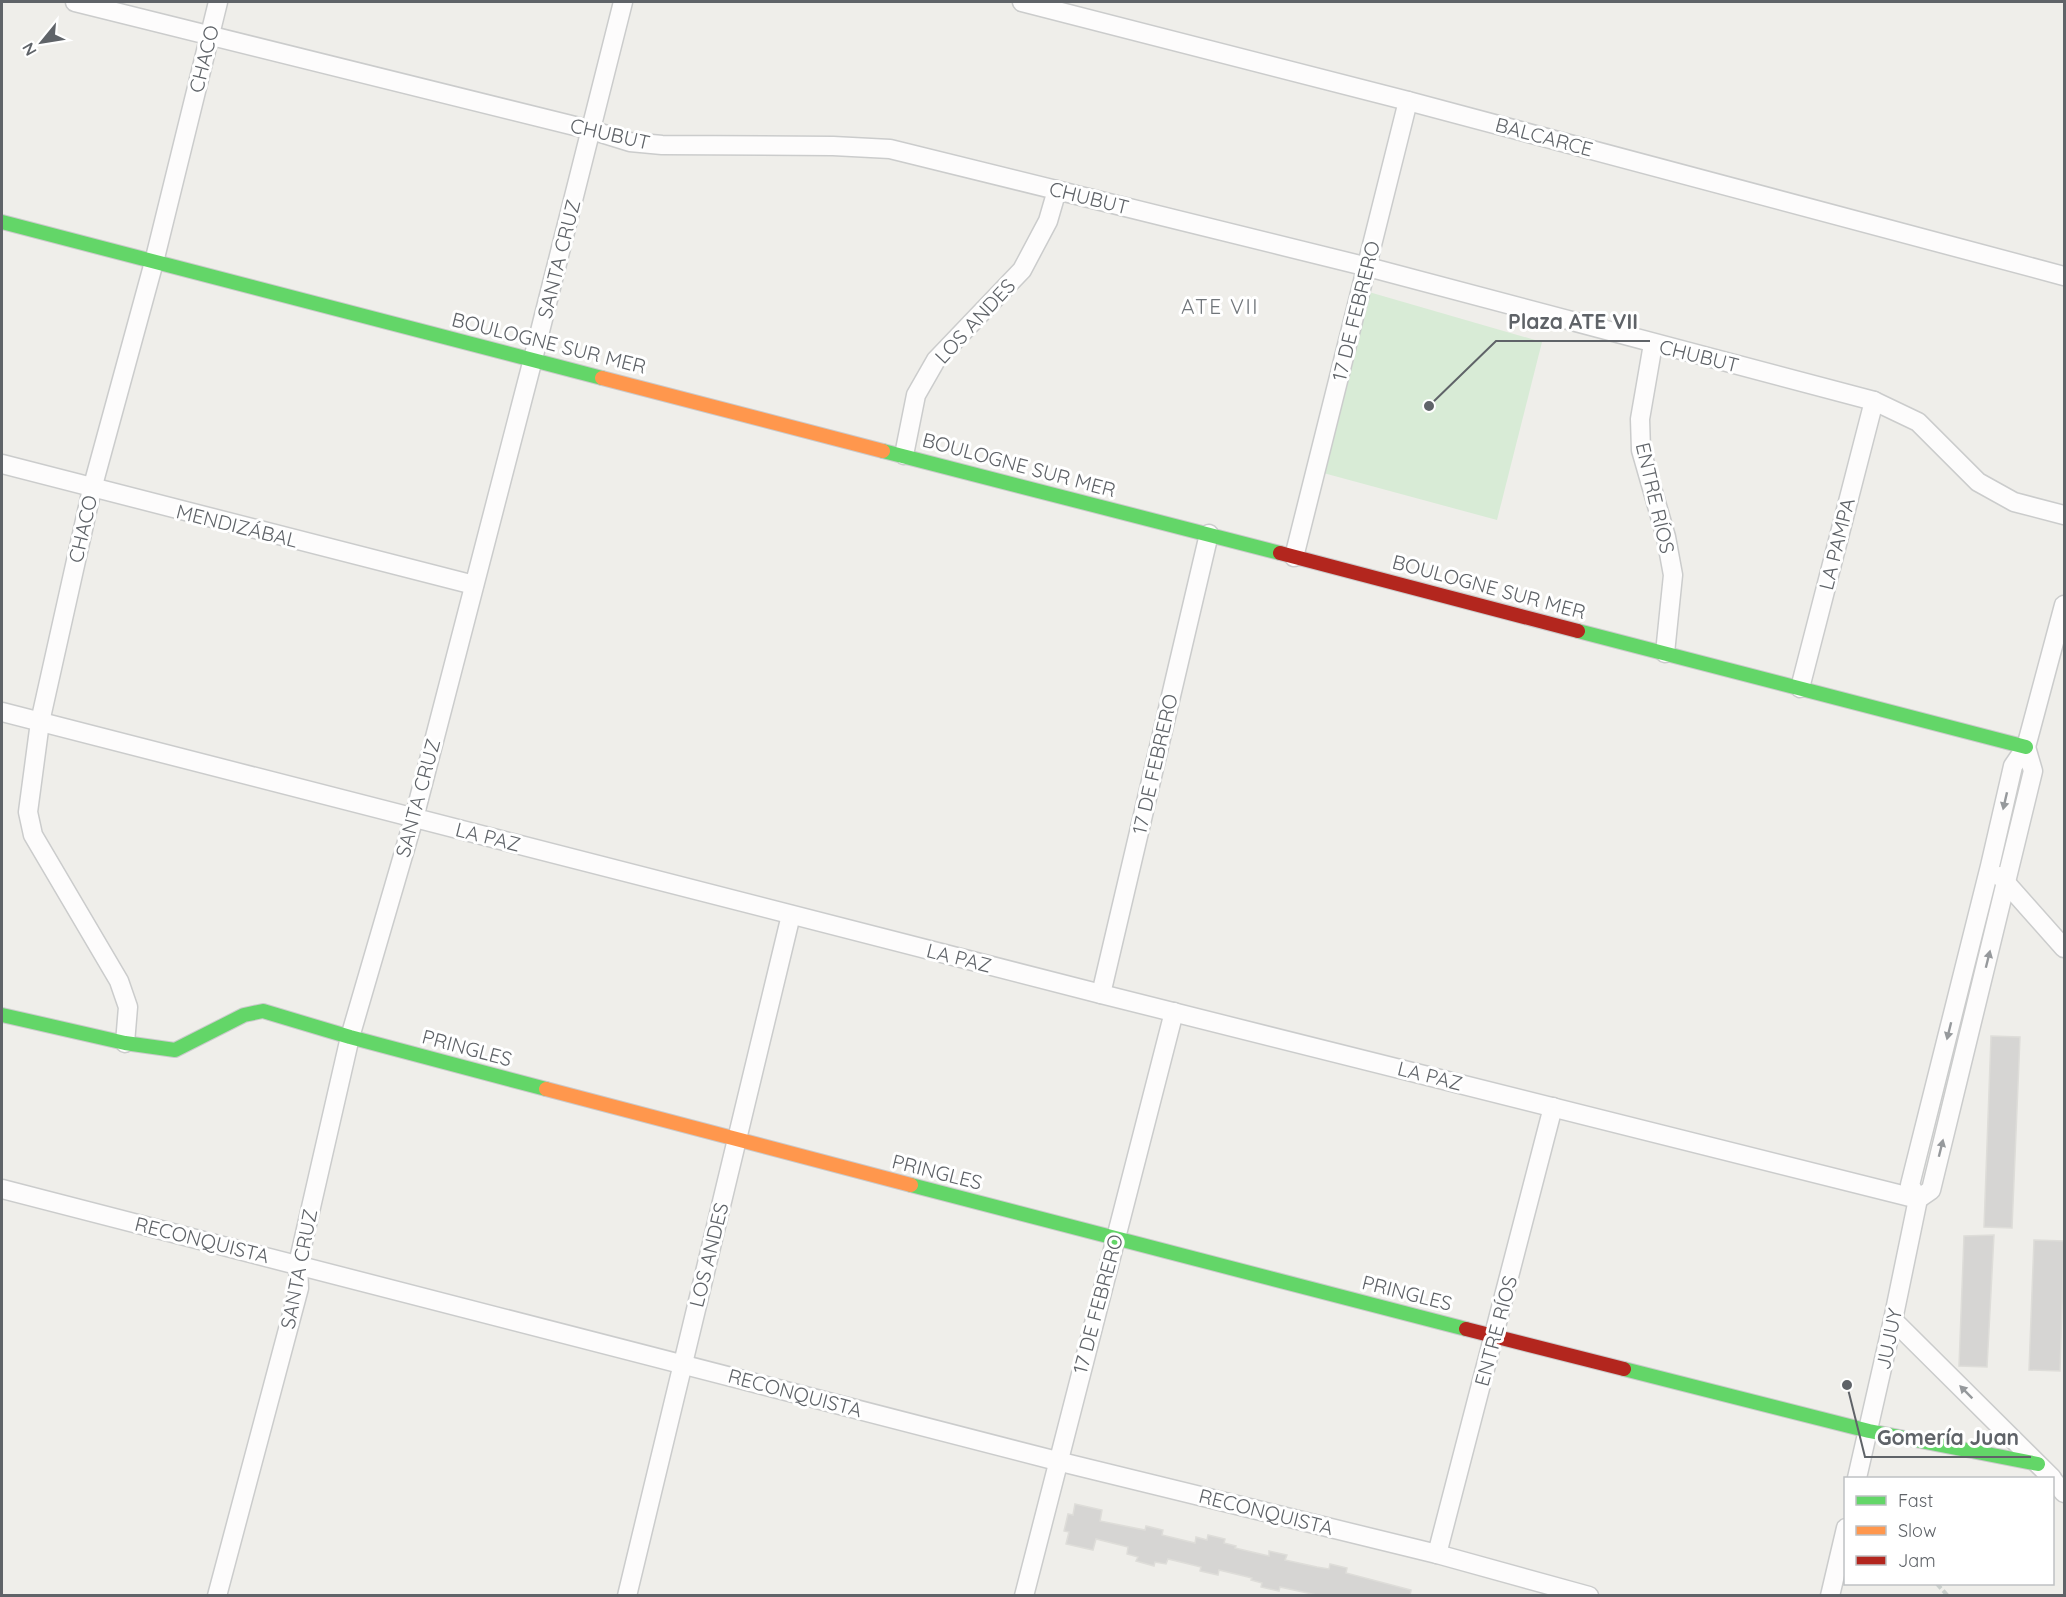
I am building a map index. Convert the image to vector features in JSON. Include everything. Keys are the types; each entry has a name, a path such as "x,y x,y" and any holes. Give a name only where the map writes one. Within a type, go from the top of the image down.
{"street":[{"name":"CHUBUT","path":"75,2 591,130 630,142 662,145 833,146 890,149 1368,267 1874,401 1918,422 1978,482 2014,502 2064,515"},
{"name":"CHACO","path":"126,1043 128,1007 119,981 33,835 28,812 40,722 92,489 154,262 218,2"},
{"name":"SANTA CRUZ","path":"217,1596 299,1288 298,1264 350,1037 414,818 623,2"},
{"name":"BALCARCE","path":"1022,2 1408,101 2064,276"},
{"name":"17 DE FEBRERO","path":"1294,557 1408,101"},
{"name":"LOS ANDES","path":"904,455 916,395 936,360 1022,270 1048,221 1057,190"},
{"name":"BOULOGNE SUR MER","path":"2,222 2026,747"},
{"name":"ENTRE RÍOS","path":"1653,344 1640,429 1641,450 1666,537 1673,574 1665,653"},
{"name":"LA PAMPA","path":"1800,688 1874,401"},
{"name":"MENDIZÁBAL","path":"2,464 92,489 474,585"},
{"name":"17 DE FEBRERO","path":"1101,994 1209,534"},
{"path":"2026,747 2033,771 2007,882 1931,1190 1918,1199 1910,1185 2013,766 2026,747 2064,605"},
{"name":"LA PAZ","path":"2,712 1101,994 1918,1199"},
{"path":"1990,866 2007,882 2064,948"},
{"name":"LOS ANDES","path":"627,1596 792,915"},
{"name":"PRINGLES","path":"2,1015 126,1043 175,1050 244,1015 262,1011 350,1037 736,1140 1495,1336 1869,1431 2038,1464"},
{"name":"17 DE FEBRERO","path":"1024,1596 1174,1012"},
{"name":"ENTRE RÍOS","path":"1437,1554 1553,1107"},
{"name":"RECONQUISTA","path":"2,1189 1057,1461 1437,1554 1589,1596"},
{"name":"JUJUY","path":"1858,1477 1918,1199"},
{"path":"1893,1320 2050,1477"},
{"path":"2054,1481 2064,1493"},
{"path":"1830,1596 1844,1533"}],"green space":[{"path":"1362,290 1542,342 1497,520 1316,471"}],"building":[{"path":"1991,1036 2020,1037 2012,1228 1984,1227"},
{"path":"1994,1235 1987,1367 1959,1366 1964,1236"},
{"path":"2034,1240 2064,1241 2060,1371 2029,1370"},
{"path":"1075,1504 1102,1510 1100,1521 1145,1530 1146,1526 1163,1530 1162,1535 1195,1543 1196,1537 1207,1540 1208,1535 1225,1539 1224,1543 1236,1546 1235,1548 1269,1556 1269,1551 1287,1555 1285,1560 1329,1569 1330,1564 1347,1568 1346,1573 1411,1590 1410,1596 1321,1596 1280,1587 1279,1591 1261,1587 1262,1583 1251,1580 1252,1578 1219,1570 1218,1575 1200,1571 1201,1567 1168,1559 1166,1564 1155,1562 1154,1566 1136,1561 1138,1557 1127,1554 1128,1547 1096,1539 1093,1550 1066,1544 1069,1532 1064,1531 1068,1514 1073,1515"}],"traffic: fast":[{"path":"2,222 602,378"},
{"path":"883,451 1280,553"},
{"path":"1578,631 2026,747"},
{"path":"2,1015 125,1043 175,1050 244,1015 263,1011 350,1037 546,1089"},
{"path":"911,1185 1466,1329"},
{"path":"1624,1369 1869,1431 2038,1464"}],"traffic: slow":[{"path":"602,378 883,451"},
{"path":"546,1089 911,1185"}],"traffic: jam":[{"path":"1280,553 1578,631"},
{"path":"1466,1329 1624,1369"}],"place":[{"name":"Plaza ATE VII","path":"1429,406"},
{"name":"Gomería Juan","path":"1847,1385"}],"district":[{"name":"ATE VII","path":"1220,307"}]}
